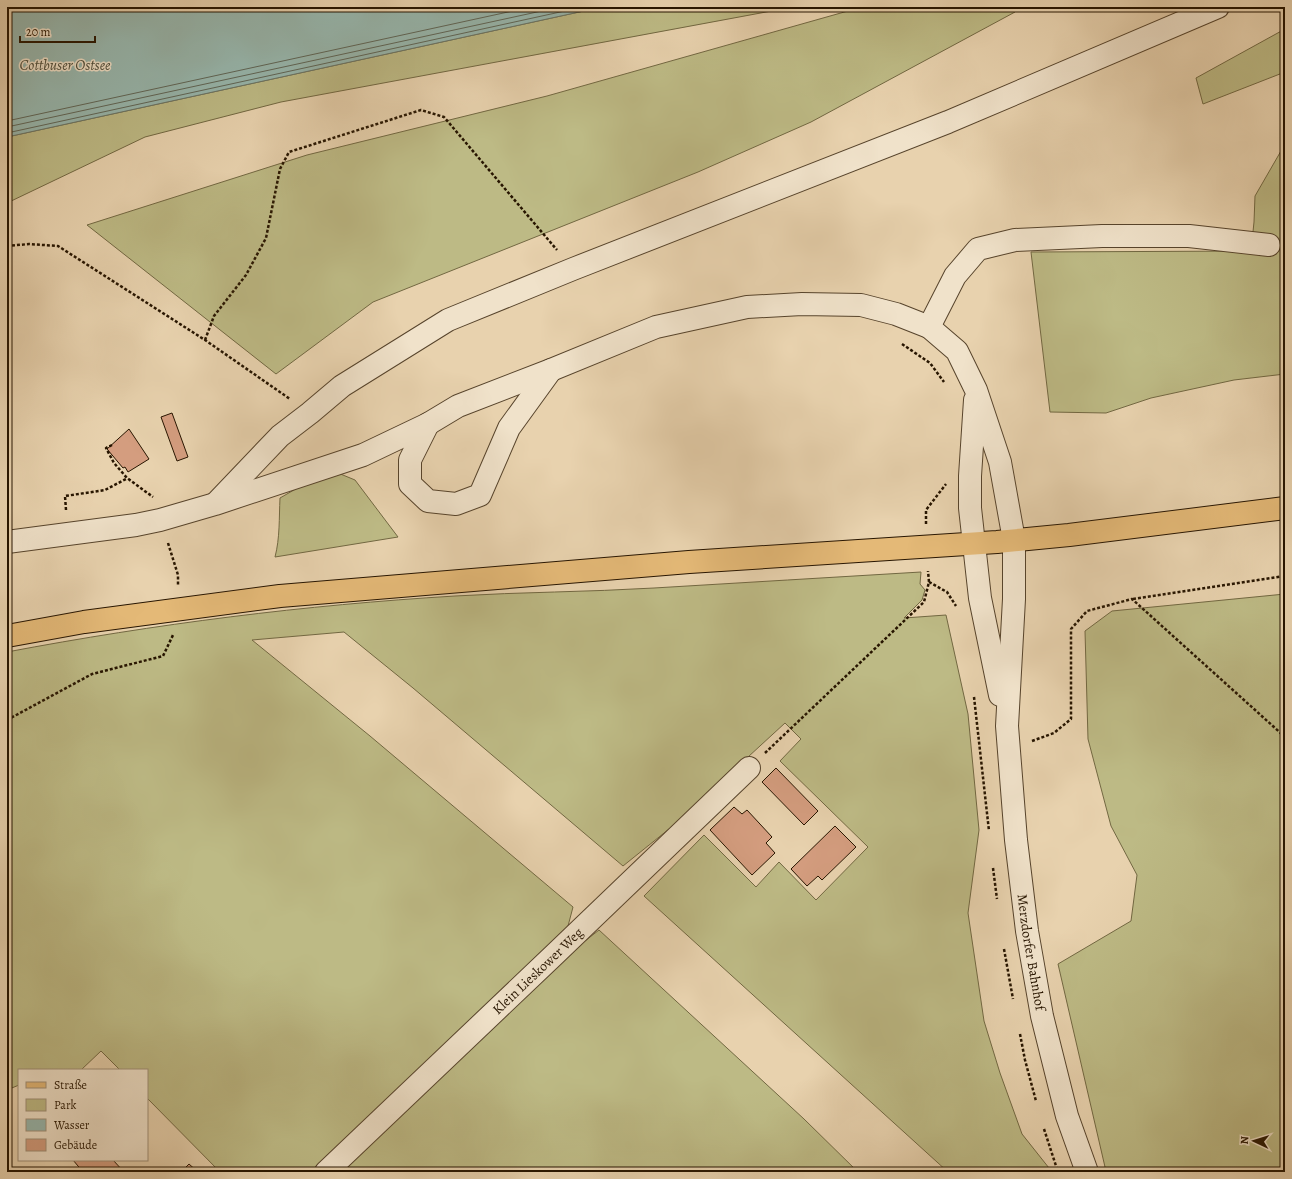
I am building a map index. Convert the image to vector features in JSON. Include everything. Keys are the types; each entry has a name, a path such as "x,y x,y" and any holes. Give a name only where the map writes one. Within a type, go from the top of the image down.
{"main road":[{"path":"7,636 84,622 177,608 319,592 689,562 1014,540 1077,534 1285,508"}],"street":[{"path":"215,504 280,436 342,386 448,320 573,269 948,122 1218,7"},
{"path":"929,327 955,276 978,249 1015,240 1102,236 1189,236 1269,245"},
{"path":"7,542 67,535 160,520 215,504 364,455 428,424 458,406 551,370 656,326 747,307 802,304 861,305 896,314 929,327 957,351 976,390 1000,462 1014,540 1014,599 1007,726"},
{"path":"428,424 410,460 410,484 428,501 456,504 480,495 509,428 551,370"},
{"path":"976,390 970,476 970,508 980,598 1007,726"},
{"name":"Merzdorfer Bahnhof","path":"1007,726 1016,840 1027,931 1042,1016 1067,1116 1087,1172"},
{"name":"Klein Lieskower Weg","path":"326,1172 749,768"}],"path":[{"path":"205,340 214,316 246,275 266,238 280,169 289,152 421,110 444,117 573,269"},
{"path":"7,246 29,244 58,246 205,340 310,413"},
{"path":"898,341 930,363 948,387"},
{"path":"67,535 65,496 105,490 126,478 114,463 106,448 112,445"},
{"path":"927,547 926,510 948,482"},
{"path":"160,520 178,575 177,608"},
{"path":"1008,751 1054,733 1072,718 1071,629 1087,611 1132,599 1285,576"},
{"path":"749,768 924,602 929,582"},
{"path":"1132,599 1285,737"},
{"path":"7,720 92,674 163,656"}],"green space":[{"path":"602,7 793,7 281,102 145,137 7,203 7,137"},
{"path":"862,7 1013,7 1015,12 811,122 698,172 373,302 276,374 87,225 307,155 547,96"},
{"path":"1285,29 1285,72 1203,104 1196,78"},
{"path":"1285,144 1285,374 1234,380 1151,398 1106,413 1050,412 1031,252 1251,251 1255,196"},
{"path":"338,473 355,480 398,537 275,557 279,535 280,498 313,479"},
{"path":"921,572 920,584 925,590 922,600 904,618 946,615 968,714 979,830 968,913 984,1021 1000,1073 1022,1134 1049,1168 1050,1172 948,1172 644,896 704,835 756,887 779,862 816,900 868,847 780,761 801,739 785,723 674,825 623,866 413,688 344,632 252,640 370,736 573,907 568,926 556,944 316,1172 220,1172 148,1099 148,1069 119,1069 101,1051 82,1069 18,1069 18,1085 7,1090 7,652 174,624 286,610 455,596 629,589"},
{"path":"1285,594 1285,1172 1107,1172 1058,964 1131,921 1137,875 1111,826 1088,739 1085,631 1112,611"},
{"path":"599,930 804,1119 858,1172 352,1172 348,1169 347,1162 557,963"}],"water":[{"name":"Cottbuser Ostsee","path":"7,7 602,7 7,137"}],"building":[{"path":"172,413 188,457 177,461 161,417"},
{"path":"129,429 149,459 128,472 107,449"},
{"path":"776,768 818,811 804,825 762,782"},
{"path":"734,807 742,814 747,810 772,837 766,843 775,853 752,875 710,830"},
{"path":"835,826 856,847 822,880 818,876 807,886 791,869"},
{"path":"74,1161 114,1161 124,1172 83,1172"},
{"path":"189,1164 198,1172 181,1172"}]}
